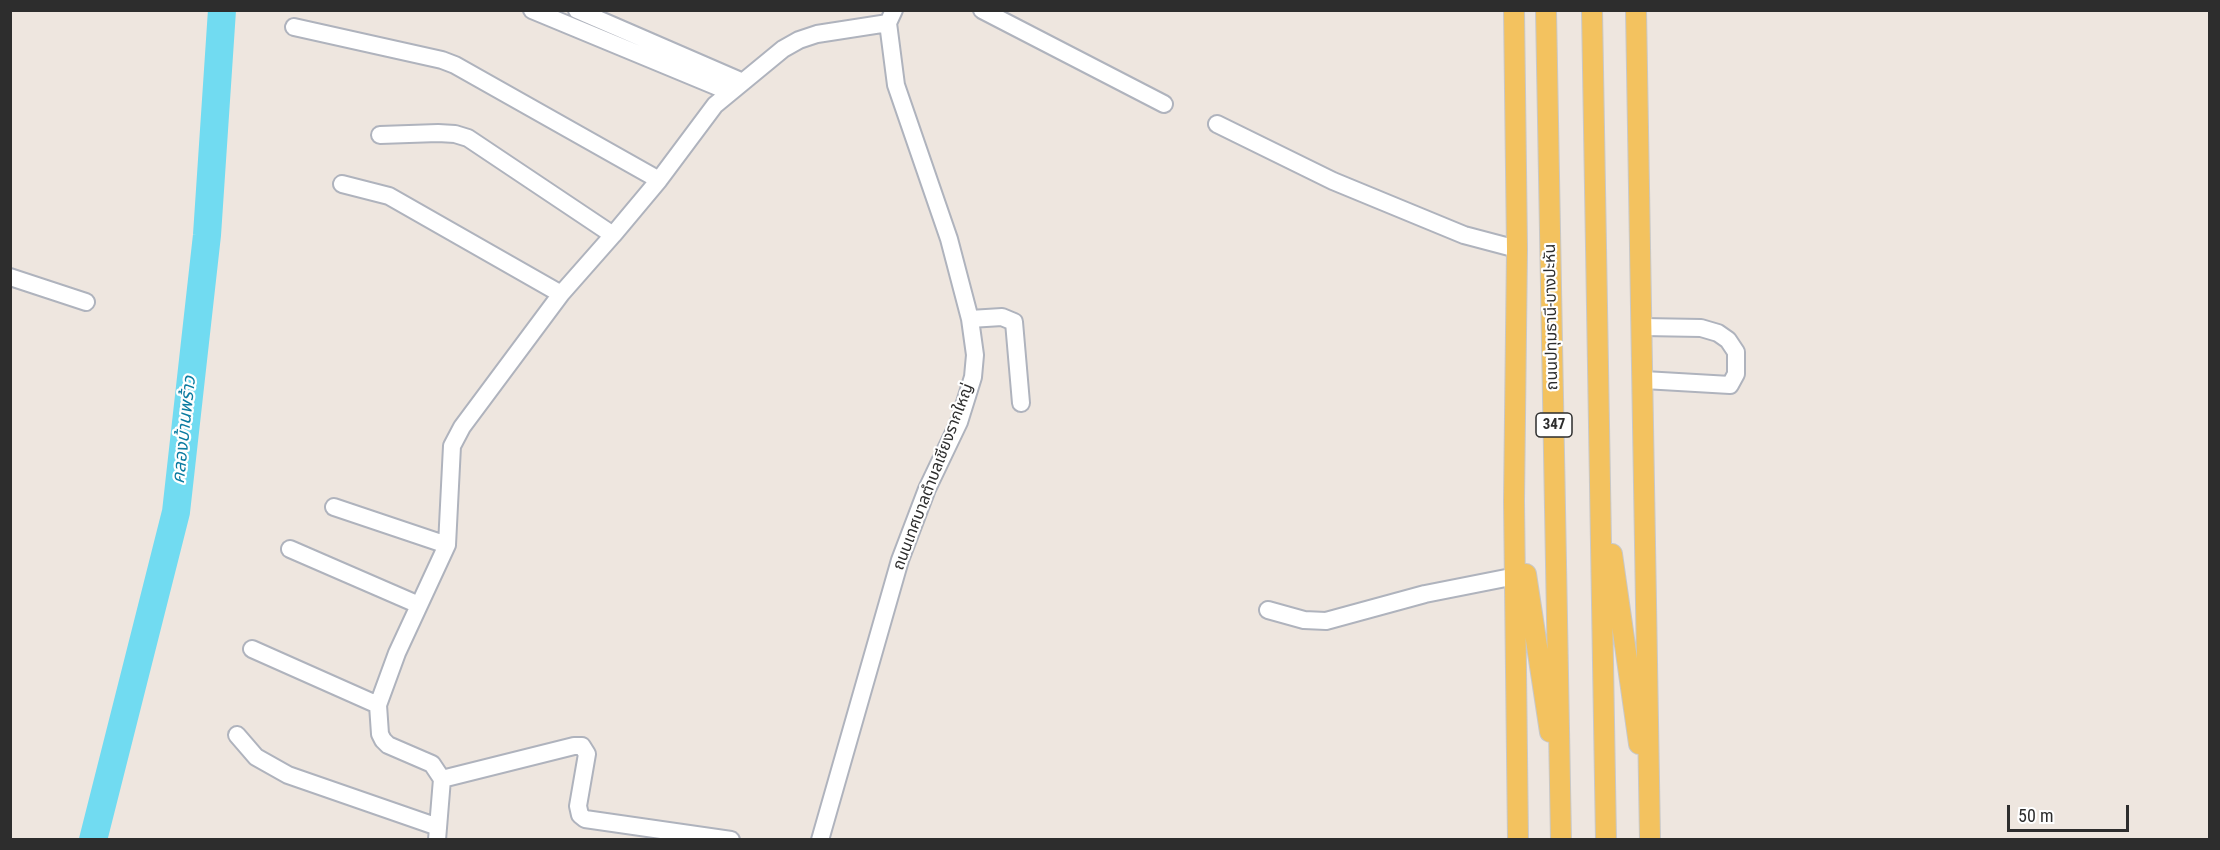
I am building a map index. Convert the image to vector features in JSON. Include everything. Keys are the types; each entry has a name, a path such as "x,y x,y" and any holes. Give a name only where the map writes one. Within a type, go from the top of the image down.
{"main road":[{"name":"347","path":"1514,10 1517,249 1514,501 1518,840"},
{"name":"ถนนปทุมธานี-บางปะหัน","path":"1546,10 1561,840"},
{"path":"1592,10 1606,840"},
{"path":"1636,10 1650,834"},
{"path":"1600,471 1650,834"},
{"path":"1514,501 1562,805"}],"street":[{"path":"531,10 737,87"},
{"path":"577,10 737,87"},
{"path":"982,10 1164,104"},
{"path":"237,735 256,757 288,775 438,833 442,778 432,764 388,745 383,740 380,734 378,705 397,653 447,545 452,446 462,427 561,294 659,180 715,105 783,49 799,40 891,17"},
{"name":"ถนนเทศบาลตำบลเชียงรากใหญ่","path":"820,840 900,560 927,489 959,422 973,377 975,355 970,319 950,239 896,85 891,17"},
{"path":"294,27 442,60 455,65 659,180"},
{"path":"1217,124 1333,181 1464,235 1517,249"},
{"path":"380,135 438,133 455,134 468,138 613,235"},
{"path":"342,184 389,196 561,294"},
{"path":"10,277 86,302"},
{"path":"970,319 1002,317 1014,322 1021,403"},
{"path":"1643,327 1701,328 1718,333 1728,340 1736,352 1736,374 1730,385 1644,380"},
{"path":"334,507 447,545"},
{"path":"290,549 419,605"},
{"path":"1268,610 1304,620 1326,621 1425,594 1516,576"},
{"path":"252,649 378,705"},
{"path":"442,778 582,746 587,754 578,807 580,815 585,819 731,840"}],"waterway":[{"name":"คลองบ้านพร้าว","path":"93,840 176,512 207,235 222,10"}]}
